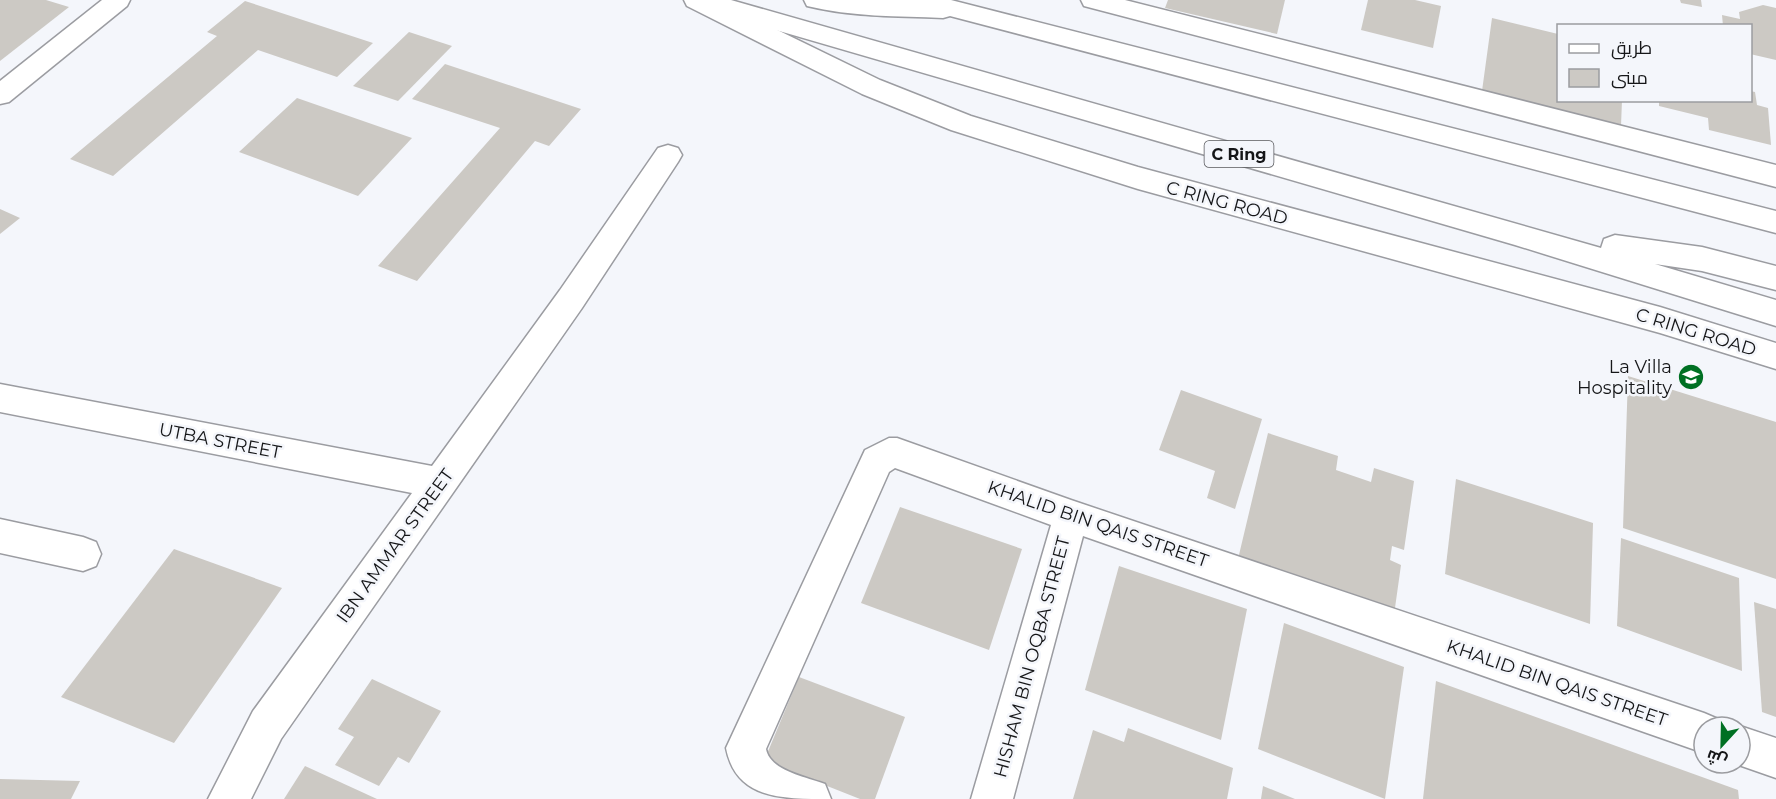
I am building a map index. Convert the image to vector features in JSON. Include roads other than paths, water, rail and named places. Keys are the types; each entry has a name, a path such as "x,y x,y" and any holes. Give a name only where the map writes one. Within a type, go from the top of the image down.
{"main road":[{"path":"0,95 118,0"},
{"name":"C RING ROAD","path":"696,0 871,87 961,123 1138,178 1660,320 1776,356"},
{"name":"C Ring","path":"702,0 1515,234 1776,313"},
{"path":"816,0 863,6 959,10"},
{"path":"919,0 1776,222"},
{"path":"999,0 1093,45"},
{"path":"1093,0 1776,176"},
{"name":"IBN AMMAR STREET","path":"229,799 267,726 571,299 668,155"},
{"path":"1515,234 1702,259 1776,278"},
{"name":"UTBA STREET","path":"0,398 440,483"},
{"name":"KHALID BIN QAIS STREET","path":"810,799 758,776 750,770 746,759 746,748 877,461 889,453 897,453 1071,516 1692,729"},
{"name":"HISHAM BIN OQBA STREET","path":"993,799 1071,516"},
{"path":"0,536 83,554"},
{"path":"1752,750 1776,758"}],"place":[{"name":"La Villa Hospitality","path":"1691,377"}]}
